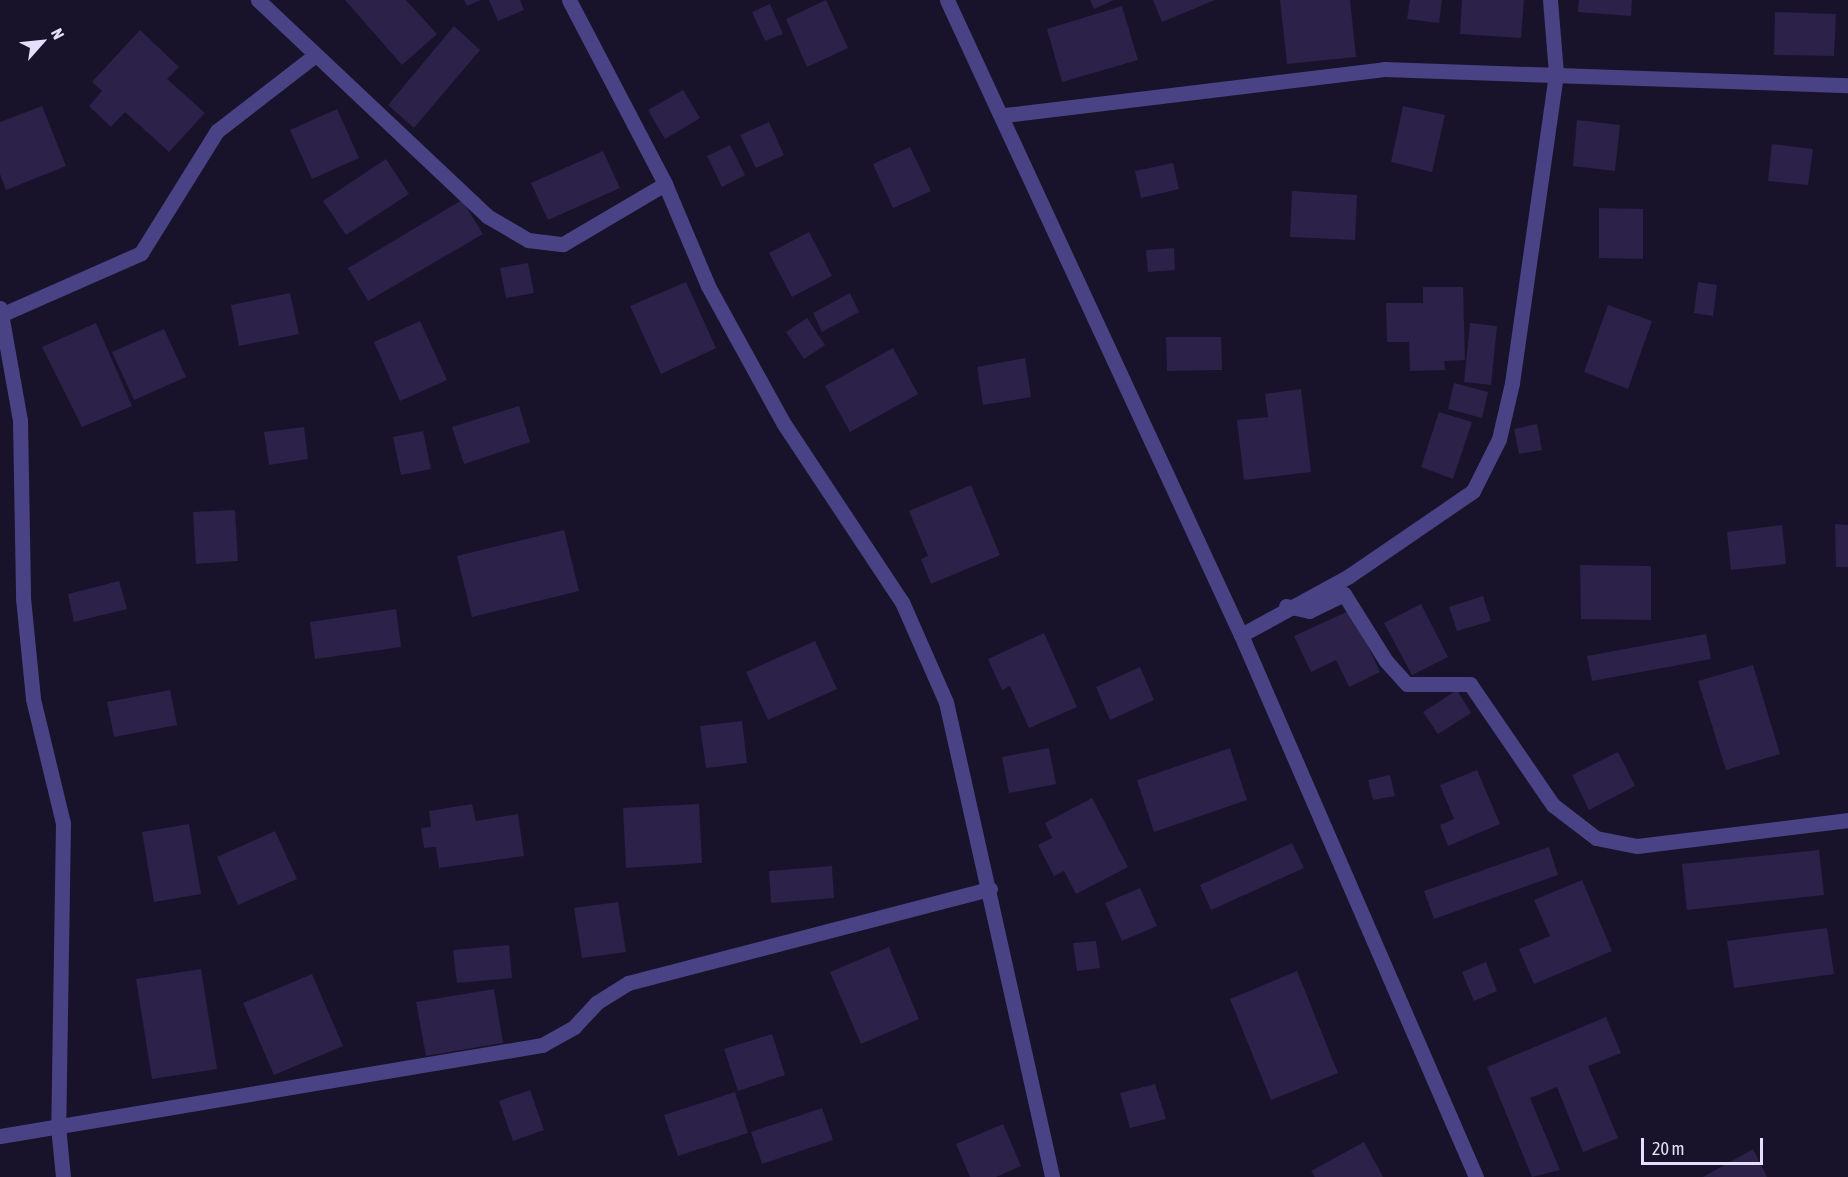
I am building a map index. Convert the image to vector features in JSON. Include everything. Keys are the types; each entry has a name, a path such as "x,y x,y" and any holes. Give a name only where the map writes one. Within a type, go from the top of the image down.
{"street":[{"path":"258,0 314,56 487,216 528,240 562,244 664,184"},
{"path":"569,0 664,184 708,286 784,423 902,602 946,702 990,889 1052,1177"},
{"path":"947,0 1005,115 1241,635 1476,1177"},
{"path":"1241,635 1286,606 1349,576 1473,491 1499,440 1512,383 1556,73 1550,0"},
{"path":"63,1177 58,1126 63,823 33,699 23,598 20,420 2,311 141,253 217,131 314,56"},
{"path":"1005,115 1384,69 1556,73 1848,85"},
{"path":"1286,606 1310,611 1344,594 1386,661 1407,684 1470,684 1552,805 1596,838 1637,846 1848,820"},
{"path":"0,1136 542,1045 574,1027 596,1003 628,983 990,889"}],"building":[{"path":"345,0 406,0 437,34 402,65"},
{"path":"464,0 481,0 467,6"},
{"path":"489,0 520,0 524,10 498,21"},
{"path":"826,0 848,48 807,67 786,19"},
{"path":"1090,0 1114,0 1094,9"},
{"path":"1153,0 1215,0 1162,22"},
{"path":"1280,0 1350,0 1356,57 1287,64"},
{"path":"1410,0 1442,0 1439,23 1407,19"},
{"path":"1462,0 1524,0 1521,38 1460,34"},
{"path":"1579,0 1632,0 1631,16 1578,12"},
{"path":"770,4 783,34 765,41 752,12"},
{"path":"1122,6 1138,60 1062,82 1047,29"},
{"path":"1775,12 1836,14 1834,56 1774,55"},
{"path":"454,26 480,50 414,128 388,105"},
{"path":"140,30 179,67 167,79 205,113 169,152 125,112 111,127 89,106 102,91 92,82"},
{"path":"683,90 700,118 665,139 648,110"},
{"path":"42,106 66,166 6,190 0,174 0,122"},
{"path":"1403,106 1445,115 1432,172 1391,162"},
{"path":"337,109 359,158 312,179 290,130"},
{"path":"1577,120 1620,125 1615,171 1573,166"},
{"path":"769,122 784,155 756,168 740,135"},
{"path":"1772,144 1813,149 1808,185 1768,181"},
{"path":"730,145 745,175 722,187 707,156"},
{"path":"910,147 931,191 893,208 873,164"},
{"path":"603,151 620,188 548,220 531,183"},
{"path":"386,159 409,194 346,235 323,201"},
{"path":"1173,163 1179,189 1141,198 1135,171"},
{"path":"1292,191 1357,195 1355,240 1290,237"},
{"path":"462,200 483,234 368,301 348,268"},
{"path":"1599,208 1643,209 1643,259 1599,258"},
{"path":"809,232 832,276 792,297 769,253"},
{"path":"1174,248 1175,270 1148,272 1146,250"},
{"path":"528,263 534,293 506,298 500,268"},
{"path":"686,282 716,348 661,374 630,306"},
{"path":"1698,282 1717,285 1713,316 1694,313"},
{"path":"1423,287 1463,287 1465,360 1444,361 1445,370 1410,371 1409,342 1387,342 1386,303 1423,303"},
{"path":"290,293 299,334 239,346 231,305"},
{"path":"850,293 859,312 822,332 813,313"},
{"path":"1608,305 1652,321 1628,389 1584,372"},
{"path":"807,318 825,345 804,359 786,332"},
{"path":"420,321 447,380 400,401 374,342"},
{"path":"96,323 132,406 82,427 42,347"},
{"path":"1470,323 1497,326 1491,385 1464,382"},
{"path":"164,329 186,377 134,400 112,352"},
{"path":"1166,337 1221,337 1222,370 1167,371"},
{"path":"893,348 918,394 850,432 825,386"},
{"path":"1025,358 1031,397 983,405 977,367"},
{"path":"1454,383 1488,392 1482,418 1448,409"},
{"path":"1301,389 1311,472 1244,480 1237,420 1268,417 1265,394"},
{"path":"519,406 530,442 464,464 452,427"},
{"path":"1439,412 1472,422 1453,479 1421,467"},
{"path":"1537,424 1542,450 1519,454 1514,429"},
{"path":"304,427 308,459 269,465 264,432"},
{"path":"423,431 431,469 401,475 393,437"},
{"path":"971,485 1000,555 931,584 921,559 928,556 909,511"},
{"path":"235,510 238,561 196,564 193,512"},
{"path":"1835,524 1848,525 1848,567 1836,567"},
{"path":"1782,525 1786,564 1731,570 1727,532"},
{"path":"564,530 579,591 472,617 457,556"},
{"path":"1580,565 1651,566 1651,620 1581,619"},
{"path":"119,581 127,609 74,622 68,594"},
{"path":"1483,596 1491,621 1457,631 1449,607"},
{"path":"1421,604 1448,657 1412,675 1384,623"},
{"path":"396,609 401,647 315,659 310,622"},
{"path":"1351,610 1380,672 1349,687 1336,660 1311,672 1294,636"},
{"path":"1044,633 1077,707 1029,728 1010,686 1002,690 988,659"},
{"path":"1706,634 1711,659 1592,681 1587,656"},
{"path":"815,641 837,689 768,720 746,672"},
{"path":"1753,665 1780,754 1726,770 1698,681"},
{"path":"1140,667 1154,700 1110,720 1096,687"},
{"path":"170,690 177,725 114,737 107,702"},
{"path":"1457,690 1471,713 1438,734 1423,712"},
{"path":"742,721 747,763 706,768 700,726"},
{"path":"1049,748 1056,784 1009,793 1002,757"},
{"path":"1230,748 1247,800 1154,832 1137,780"},
{"path":"1618,752 1635,786 1589,810 1572,775"},
{"path":"1477,770 1500,824 1448,846 1440,825 1454,819 1440,785"},
{"path":"1390,775 1395,796 1373,800 1368,780"},
{"path":"1092,798 1128,867 1076,894 1064,871 1054,876 1038,845 1052,838 1045,823"},
{"path":"472,804 476,821 518,814 524,856 439,868 436,847 424,848 421,828 431,827 429,811"},
{"path":"699,804 702,863 626,868 623,808"},
{"path":"189,824 201,894 154,902 142,832"},
{"path":"275,831 297,879 238,905 217,857"},
{"path":"1292,843 1304,868 1211,910 1200,885"},
{"path":"1549,847 1558,875 1434,919 1424,891"},
{"path":"1819,850 1824,895 1687,910 1682,864"},
{"path":"832,866 834,898 771,903 769,871"},
{"path":"1582,880 1612,951 1534,984 1519,949 1550,936 1534,900"},
{"path":"1140,888 1157,926 1122,941 1105,903"},
{"path":"618,902 626,952 582,958 574,908"},
{"path":"1827,928 1834,974 1734,988 1727,941"},
{"path":"1096,941 1100,968 1077,971 1073,943"},
{"path":"509,945 512,978 457,983 453,950"},
{"path":"889,947 919,1019 861,1044 830,972"},
{"path":"1486,962 1497,991 1474,1001 1462,972"},
{"path":"201,969 217,1069 152,1079 136,979"},
{"path":"1297,971 1338,1073 1271,1100 1230,999"},
{"path":"312,974 343,1046 274,1075 243,1003"},
{"path":"494,989 503,1043 426,1056 416,1002"},
{"path":"1606,1017 1621,1053 1588,1066 1618,1138 1583,1152 1557,1087 1530,1098 1560,1170 1532,1177 1487,1067"},
{"path":"772,1034 785,1075 738,1091 724,1049"},
{"path":"1155,1084 1166,1119 1130,1128 1120,1093"},
{"path":"530,1090 544,1130 513,1141 499,1101"},
{"path":"735,1092 748,1133 678,1156 664,1115"},
{"path":"822,1108 833,1140 762,1164 751,1132"},
{"path":"1003,1124 1021,1166 996,1177 970,1177 956,1144"},
{"path":"1364,1142 1383,1177 1315,1177 1311,1171"},
{"path":"1753,1149 1767,1177 1703,1177"}]}
